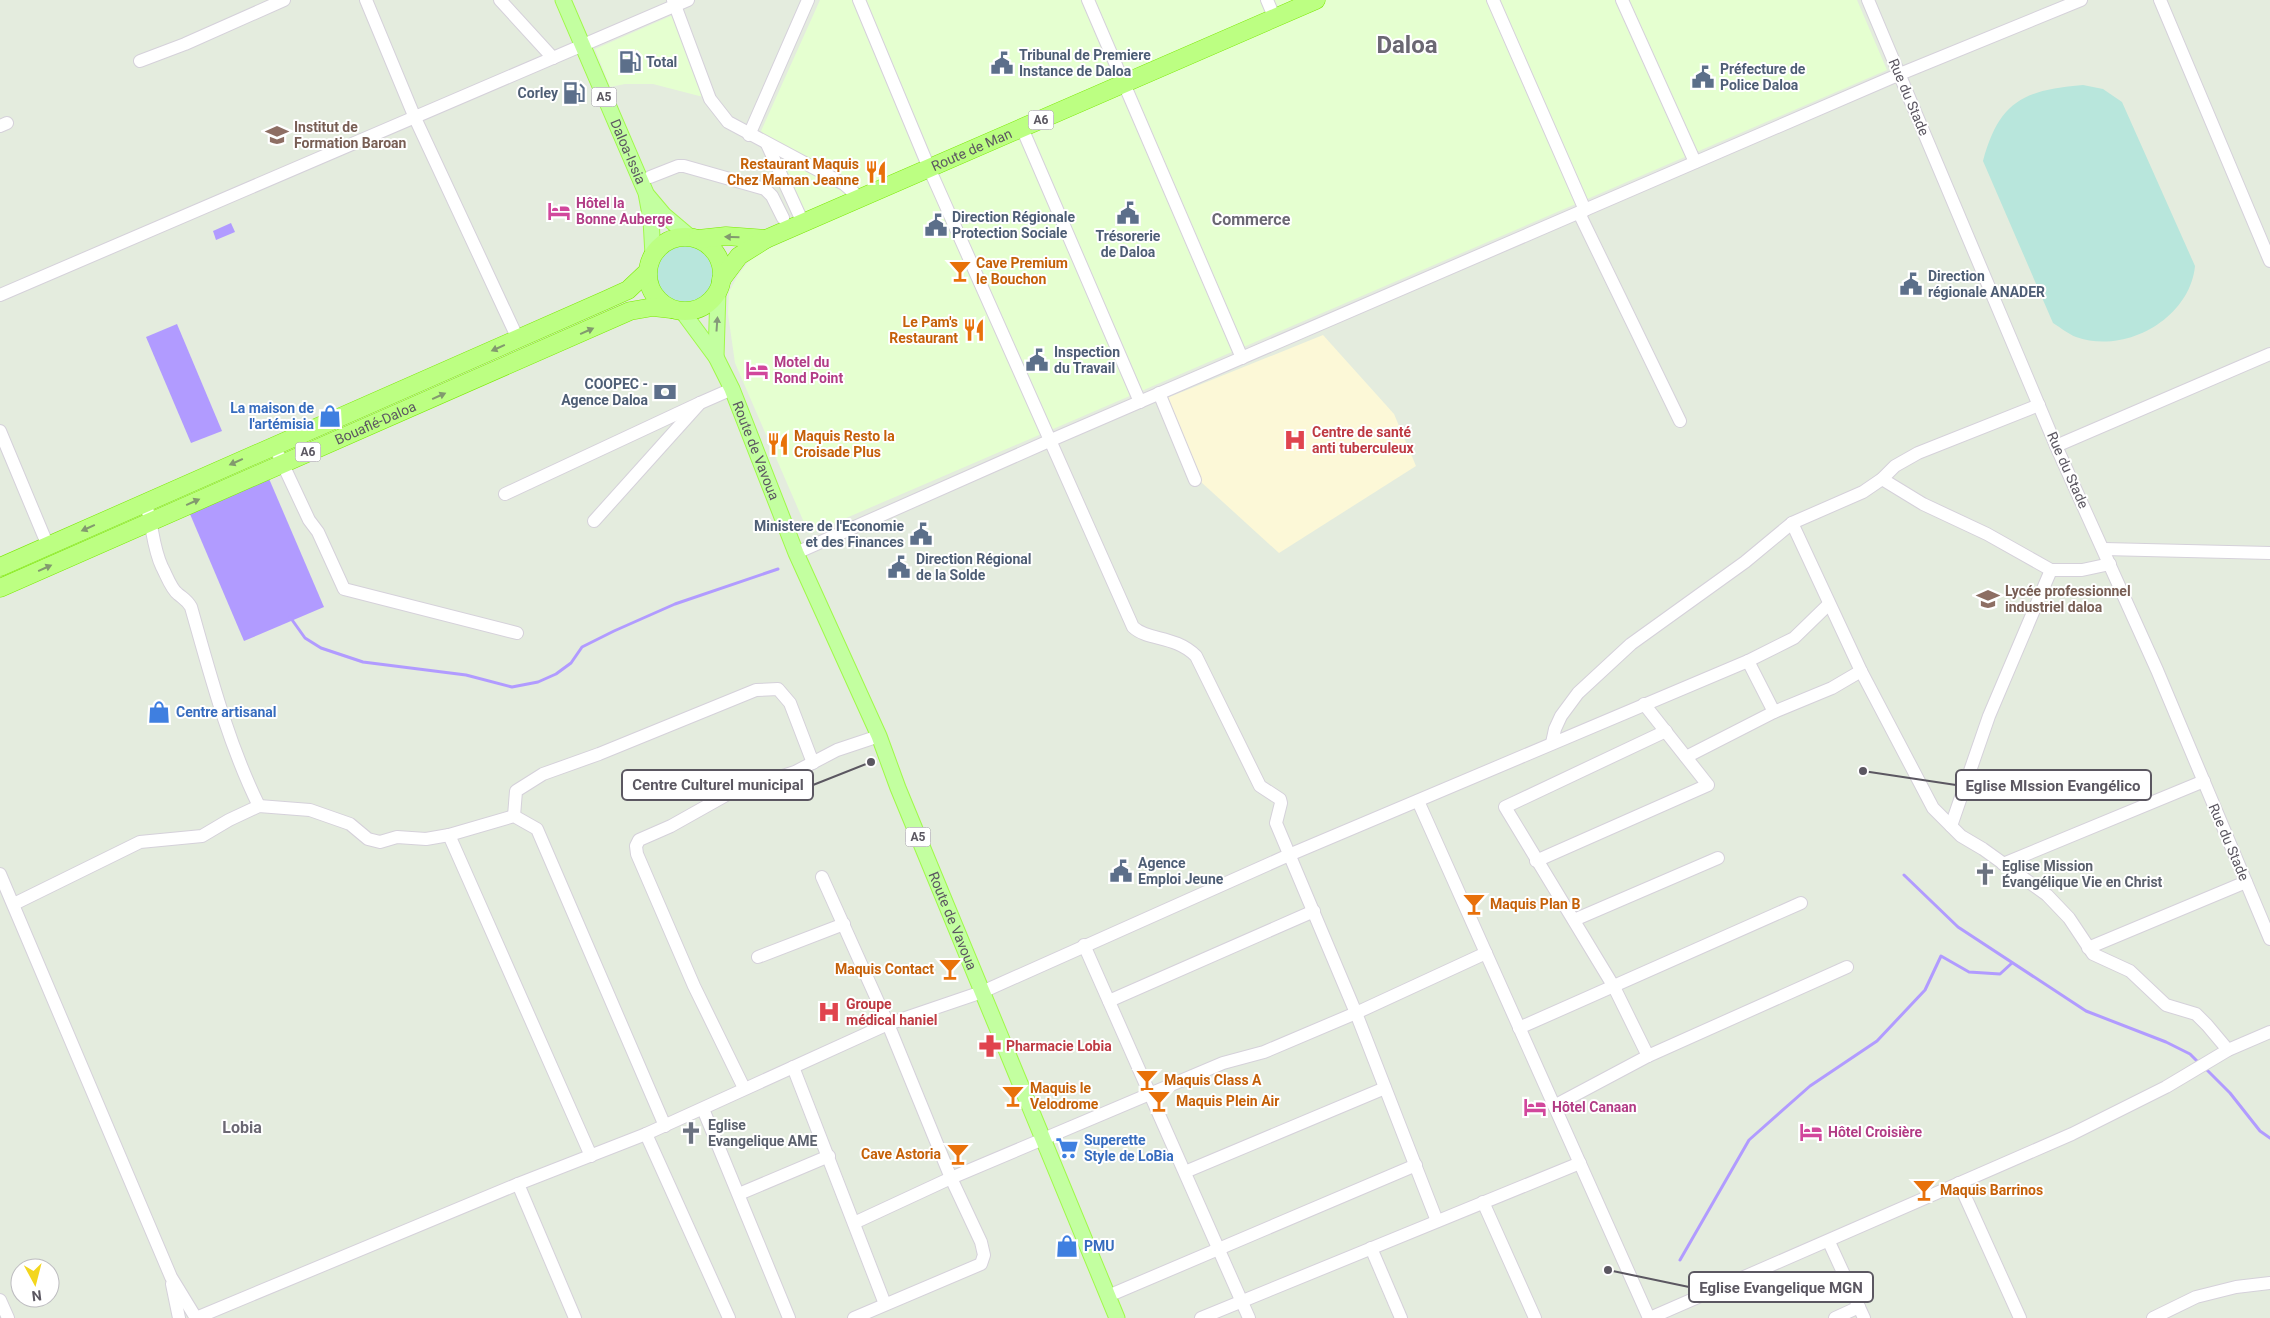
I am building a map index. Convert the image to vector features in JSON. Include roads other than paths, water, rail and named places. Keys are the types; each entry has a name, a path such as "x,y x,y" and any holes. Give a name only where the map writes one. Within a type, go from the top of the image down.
{"highway":[{"name":"Route de Man","path":"766,239 801,217 860,198 1276,19 1308,2"},
{"name":"A6","path":"694,238 726,236 766,239"},
{"path":"694,238 710,247 718,258 720,285 702,306 676,310 664,305 653,294 647,272 653,255 658,248 673,239 694,238"},
{"name":"A6","path":"720,285 739,256 766,239"},
{"name":"Bouaflé-Daloa","path":"0,567 628,290 647,272"},
{"name":"Bouaflé-Daloa","path":"0,588 630,311 653,307 676,310"}],"main road":[{"name":"Daloa-Issia","path":"563,0 646,193"},
{"name":"A5","path":"646,193 664,215 694,238"},
{"name":"A5","path":"646,193 652,220 653,255"},
{"name":"A5","path":"716,357 720,285"},
{"name":"A5","path":"676,310 716,357"},
{"name":"Route de Vavoua","path":"716,357 732,390 796,552 879,736 898,788 1117,1318"}],"street":[{"path":"140,61 185,44 284,0"},
{"path":"366,0 415,118 518,339"},
{"path":"500,0 553,58"},
{"path":"0,295 415,118 674,3 688,0"},
{"path":"749,135 808,0"},
{"path":"859,0 929,168 1133,627 1139,632 1186,646 1196,656 1260,786 1280,799 1281,803 1276,823 1356,1013 1437,1221"},
{"path":"1088,0 1242,358"},
{"path":"1268,0 1276,19"},
{"path":"1493,0 1582,211 1680,421"},
{"path":"1622,0 1695,162"},
{"name":"Rue du Stade","path":"1868,0 2056,446 2104,549 2270,939"},
{"path":"796,552 1695,162 1900,74 2081,0"},
{"path":"2160,0 2270,261"},
{"path":"674,3 710,99 728,122 749,135 844,184 860,198"},
{"path":"1022,128 1140,402"},
{"path":"767,144 801,217"},
{"path":"650,176 678,166 684,166 765,189 772,196 783,218"},
{"path":"2056,446 2270,354"},
{"path":"505,494 700,403 732,390"},
{"path":"1160,393 1195,480"},
{"path":"594,522 700,403"},
{"path":"1552,743 1555,729 1578,693 1631,644 1724,578 1792,523 1863,492 1882,479 1895,466 1918,453 2039,406"},
{"path":"0,431 48,546"},
{"path":"272,446 283,462 344,589 517,633"},
{"path":"1882,479 1923,504 1987,534 2051,570 2082,570 2110,564"},
{"path":"146,502 151,520 152,540 161,565 177,594 187,600 191,607 227,727 244,776 259,806"},
{"path":"1792,523 1861,671 1933,808 1961,836 1983,848 2047,895 2069,918 2092,954 2130,971 2166,1005 2196,1014 2228,1050"},
{"path":"2104,549 2270,554"},
{"path":"1951,826 1989,716 2051,570"},
{"path":"0,874 171,1277 196,1318 518,1184 665,1126 704,1109 744,1088 888,1024 982,992 1289,855 1748,661 1794,638 1829,604"},
{"path":"1748,661 1774,712"},
{"path":"1686,757 1774,712 1832,688 1861,671"},
{"path":"514,816 516,791 543,774 756,690 778,689 790,703 813,763"},
{"path":"1536,861 1706,787 1707,783 1644,704"},
{"path":"1648,1056 1614,987 1536,861 1505,806 1666,731"},
{"path":"744,1088 694,986 637,854 636,846 639,840 671,826 728,794 795,772 837,750 879,736"},
{"path":"2003,864 2204,781"},
{"path":"1418,802 1649,1318 1829,1242 2072,1134 2149,1096 2228,1050 2270,1032"},
{"path":"14,904 140,842 202,836 229,820 259,806 310,810 350,824 368,839 380,842 397,837 426,839 449,835 514,816 537,829 665,1126"},
{"path":"449,835 591,1156"},
{"path":"1574,920 1718,858"},
{"path":"822,877 888,1024 951,1178 981,1242 984,1255 981,1264 854,1318"},
{"path":"2088,948 2246,882"},
{"path":"1519,1028 1801,904"},
{"path":"1109,1001 1314,911"},
{"path":"758,956 844,924"},
{"path":"1084,945 1249,1318"},
{"path":"854,1223 1043,1138 1223,1063 1264,1052 1356,1013 1486,953"},
{"path":"1554,1106 1648,1056 1847,967"},
{"path":"793,1067 885,1304"},
{"path":"1185,1172 1385,1088"},
{"path":"704,1109 789,1318"},
{"path":"646,1134 729,1318"},
{"path":"739,1194 829,1156"},
{"path":"1201,1318 1241,1300 1580,1163"},
{"path":"1108,1296 1416,1165"},
{"path":"518,1184 575,1318"},
{"path":"1959,1184 2020,1318"},
{"path":"1483,1202 1535,1318"},
{"path":"1829,1242 1862,1313 1835,1318"},
{"path":"1371,1248 1401,1318"},
{"path":"171,1277 179,1318"},
{"path":"2153,1318 2174,1313 2196,1297 2236,1287 2270,1283"},
{"path":"0,1300 8,1318"}],"waterway":[{"path":"290,617 305,638 321,648 363,662 466,675 512,687 538,682 556,674 571,663 582,647 614,631 675,604 778,569"},
{"path":"1904,875 1958,927 2086,1011 2166,1042 2190,1054 2200,1064"},
{"path":"1680,1260 1749,1140 1810,1086 1877,1041 1925,990 1941,956 1969,972 2000,974 2012,963"},
{"path":"2205,1068 2230,1093 2260,1131 2270,1138"}],"place":[{"name":"Total","path":"630,62"},
{"name":"Tribunal de Premiere Instance de Daloa","path":"1002,63"},
{"name":"Préfecture de Police Daloa","path":"1703,77"},
{"name":"Corley","path":"574,93"},
{"name":"Institut de Formation Baroan","path":"277,135"},
{"name":"Restaurant Maquis Chez Maman Jeanne","path":"876,172"},
{"name":"Hôtel la Bonne Auberge","path":"559,211"},
{"name":"Trésorerie de Daloa","path":"1128,213"},
{"name":"Direction Régionale Protection Sociale","path":"936,225"},
{"name":"Cave Premium le Bouchon","path":"960,271"},
{"name":"Direction régionale ANADER","path":"1911,284"},
{"name":"Le Pam's Restaurant","path":"974,330"},
{"name":"Inspection du Travail","path":"1037,360"},
{"name":"Motel du Rond Point","path":"757,370"},
{"name":"COOPEC - Agence Daloa","path":"665,392"},
{"name":"La maison de l'artémisia","path":"330,416"},
{"name":"Centre de santé anti tuberculeux","path":"1295,440"},
{"name":"Maquis Resto la Croisade Plus","path":"778,444"},
{"name":"Ministere de l'Economie et des Finances","path":"921,534"},
{"name":"Direction Régional de la Solde","path":"899,567"},
{"name":"Lycée professionnel industriel daloa","path":"1988,599"},
{"name":"Centre artisanal","path":"159,712"},
{"name":"Centre Culturel municipal","path":"871,762"},
{"name":"Eglise MIssion Evangélico","path":"1863,771"},
{"name":"Agence Emploi Jeune","path":"1121,871"},
{"name":"Eglise Mission Évangélique Vie en Christ","path":"1985,874"},
{"name":"Maquis Plan B","path":"1474,904"},
{"name":"Maquis Contact","path":"950,969"},
{"name":"Groupe médical haniel","path":"829,1012"},
{"name":"Pharmacie Lobia","path":"990,1046"},
{"name":"Maquis Class A","path":"1147,1080"},
{"name":"Maquis le Velodrome","path":"1013,1096"},
{"name":"Maquis Plein Air","path":"1159,1101"},
{"name":"Hôtel Canaan","path":"1535,1107"},
{"name":"Hôtel Croisière","path":"1811,1132"},
{"name":"Eglise Evangelique AME","path":"691,1133"},
{"name":"Superette Style de LoBia","path":"1067,1148"},
{"name":"Cave Astoria","path":"958,1154"},
{"name":"Maquis Barrinos","path":"1924,1190"},
{"name":"PMU","path":"1067,1246"},
{"name":"Eglise Evangelique MGN","path":"1608,1270"}],"district":[{"name":"Daloa","path":"1407,45"},
{"name":"Commerce","path":"1251,219"},
{"name":"Lobia","path":"242,1127"}]}
